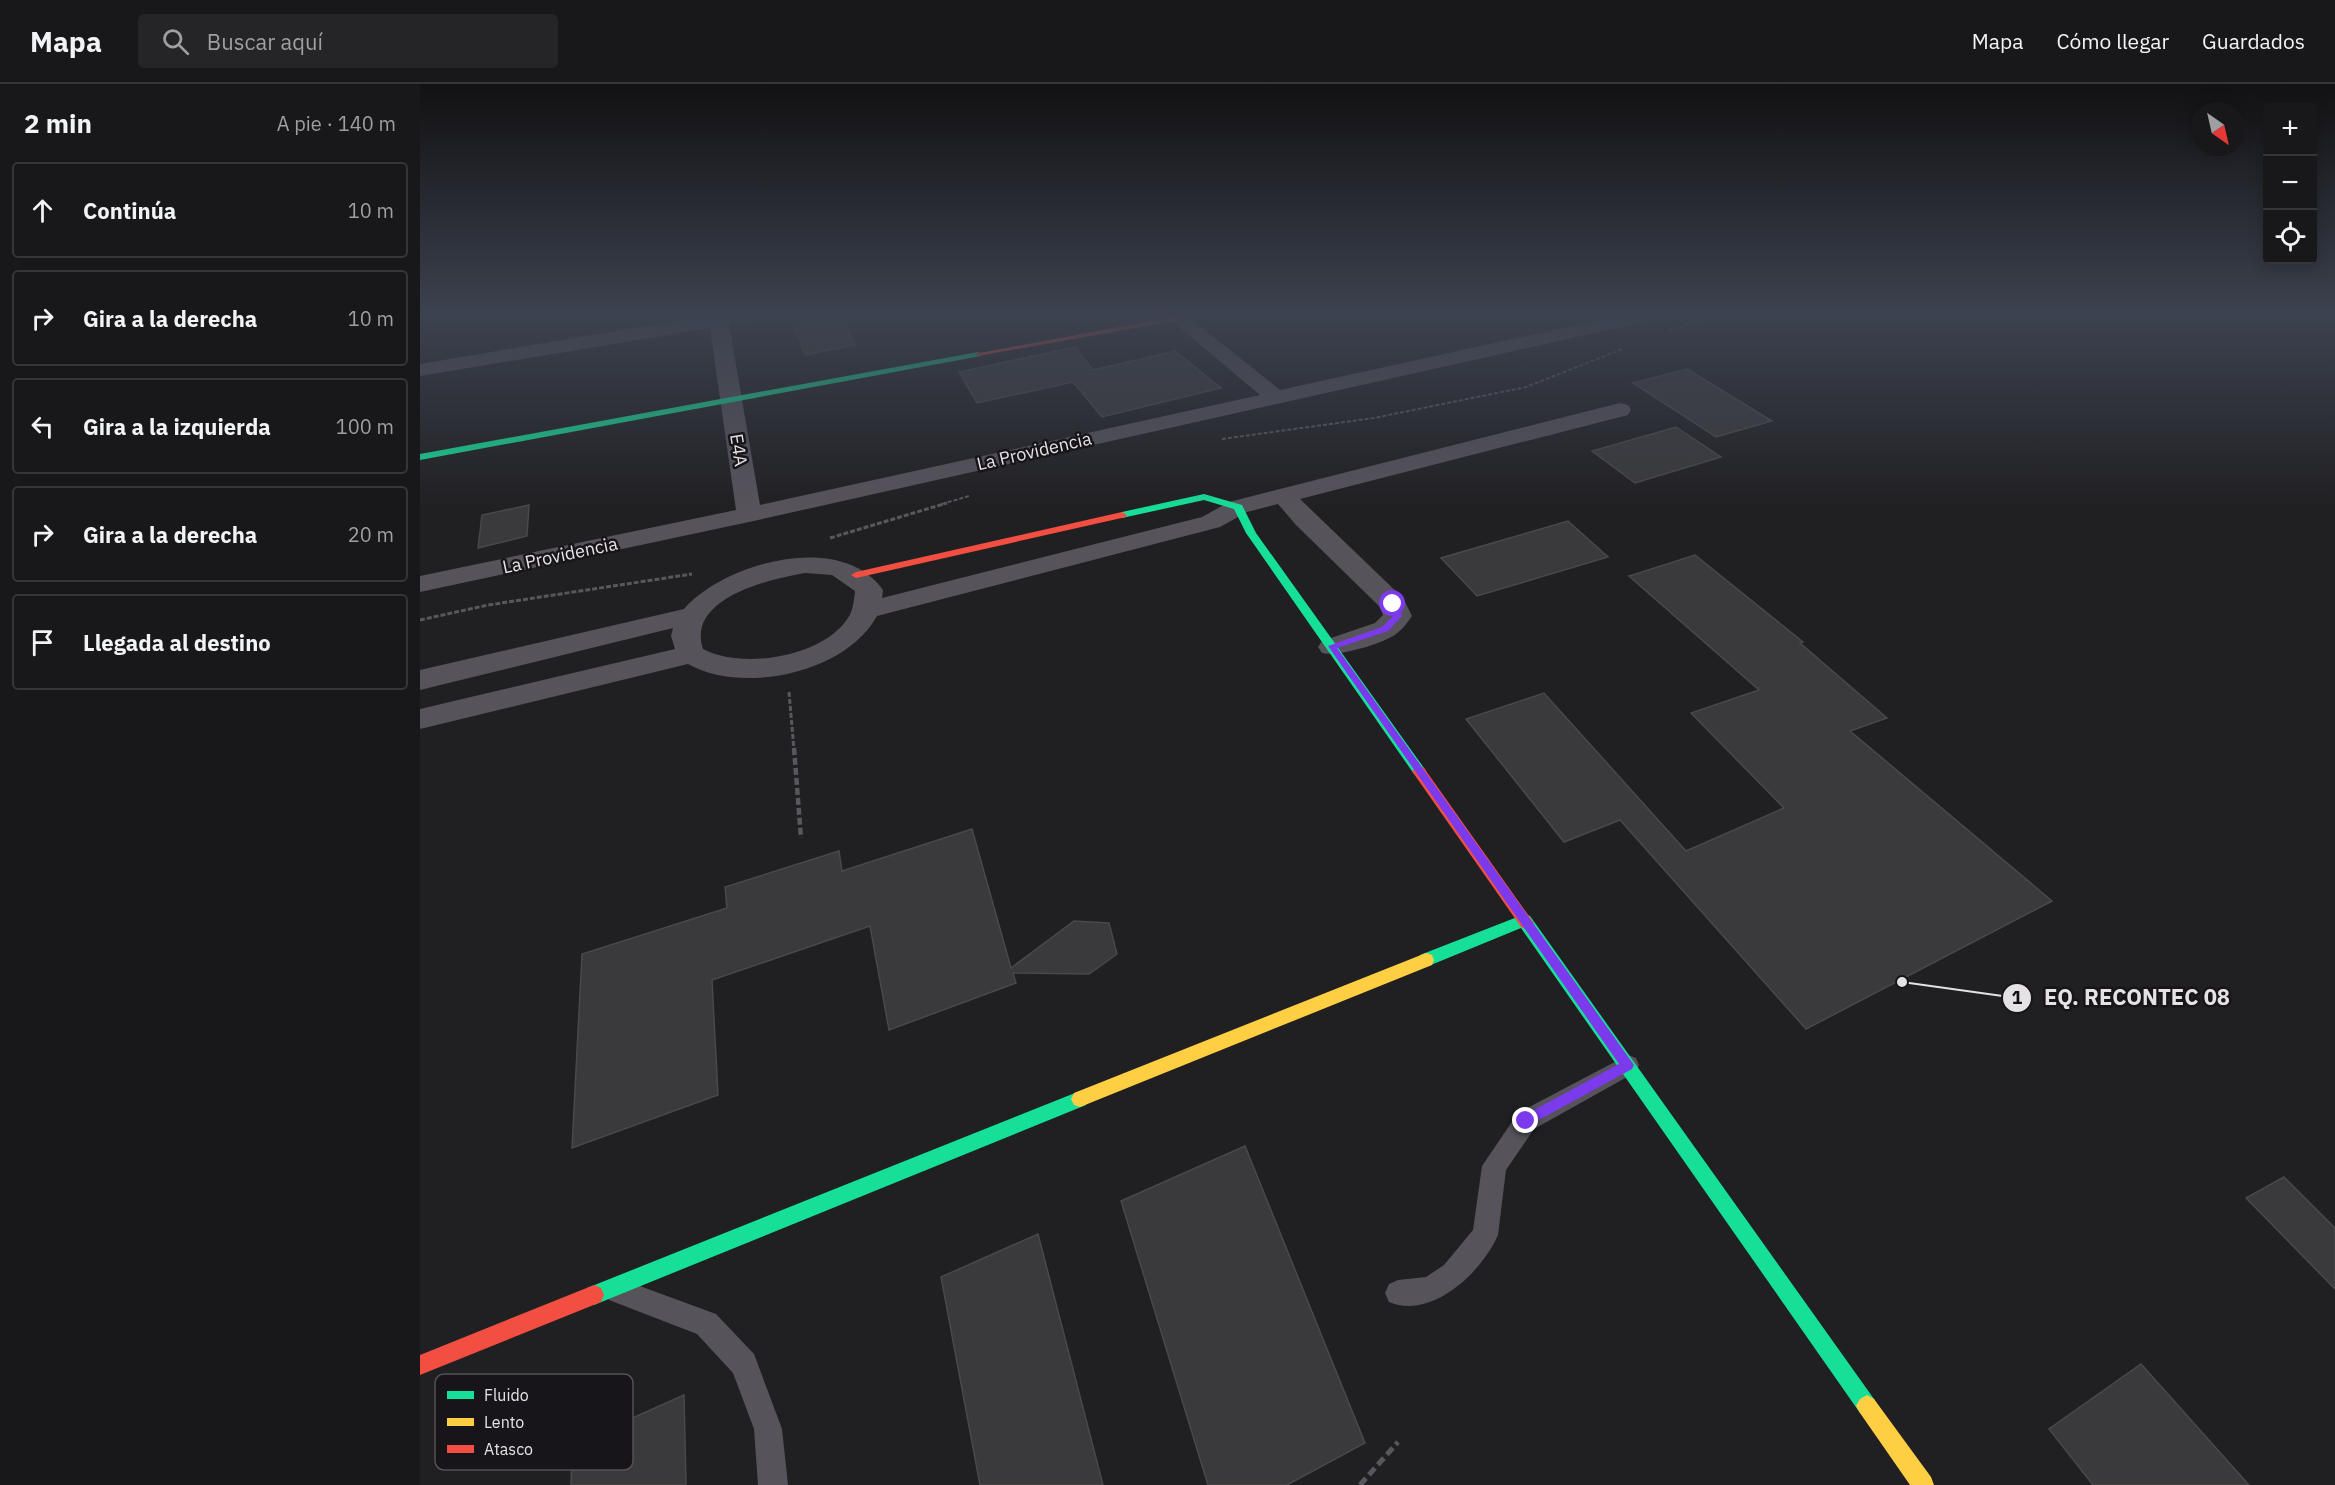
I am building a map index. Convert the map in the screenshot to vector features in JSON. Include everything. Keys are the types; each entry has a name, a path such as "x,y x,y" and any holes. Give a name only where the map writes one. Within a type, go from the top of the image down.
{"street":[{"name":"E4A","path":"728,380 749,514"},
{"path":"420,457 839,380"},
{"path":"1255,380 1275,397"},
{"name":"La Providencia","path":"420,584 749,514 1351,380"},
{"path":"868,610 1211,522 1238,507 1286,497 1620,410"},
{"path":"856,575 1204,497 1238,507 1251,533 1923,1485"},
{"path":"1286,497 1305,520 1393,604 1398,616 1385,629 1332,646"},
{"path":"420,680 693,615 722,591 741,580 773,570 805,565 834,567 856,575 869,590 868,610 852,631 843,638 823,650 787,664 747,670 714,667 692,654 684,636 693,615"},
{"path":"420,719 692,654"},
{"path":"420,1365 1525,920"}],"lane":[{"path":"1398,1293 1430,1290 1453,1274 1485,1235 1494,1166 1526,1121 1628,1065"},
{"path":"610,1289 706,1324 744,1364 768,1429 773,1485"}],"path":[{"path":"1216,440 1374,418 1526,387 1543,380"},
{"path":"826,539 972,495"},
{"path":"420,620 488,605 700,573"},
{"path":"787,664 801,838"},
{"path":"1360,1485 1398,1442"}],"building":[{"path":"964,380 1212,380 1221,388 1102,417 1073,382 977,403"},
{"path":"1643,380 1706,380 1772,421 1716,437 1633,383"},
{"path":"1676,427 1721,457 1635,483 1592,451"},
{"path":"529,505 527,536 478,548 482,515"},
{"path":"1568,521 1608,557 1477,596 1441,558"},
{"path":"1695,555 1803,642 1800,643 1887,718 1850,731 2052,901 1806,1029 1620,820 1564,842 1466,719 1544,693 1686,851 1784,808 1691,713 1759,690 1629,576"},
{"path":"972,829 1011,968 1074,921 1109,923 1117,954 1089,974 1013,973 1016,983 889,1030 870,926 712,980 718,1095 572,1148 582,954 727,908 725,887 839,851 842,871"},
{"path":"1245,1146 1365,1443 1287,1485 1208,1485 1121,1201"},
{"path":"2284,1177 2335,1228 2335,1289 2246,1198"},
{"path":"1038,1234 1103,1485 980,1485 941,1277"},
{"path":"2141,1364 2249,1485 2093,1485 2049,1429"},
{"path":"684,1395 686,1485 571,1485 571,1470 633,1470 633,1418"}],"traffic: fast":[{"path":"420,457 835,380"},
{"path":"1122,515 1204,497 1238,507 1251,533 1419,771"},
{"path":"1426,960 1525,920"},
{"path":"1526,923 1867,1406"},
{"path":"594,1295 1080,1099"}],"traffic: slow":[{"path":"1080,1099 1426,960"},
{"path":"1867,1406 1923,1485"}],"traffic: jam":[{"path":"856,575 1122,515"},
{"path":"1419,771 1526,923"},
{"path":"420,1365 594,1295"}],"place":[{"name":"EQ. RECONTEC 08","path":"1902,982"}],"route":[{"path":"1393,604 1398,616 1385,629 1332,646 1628,1065 1526,1121"}]}
